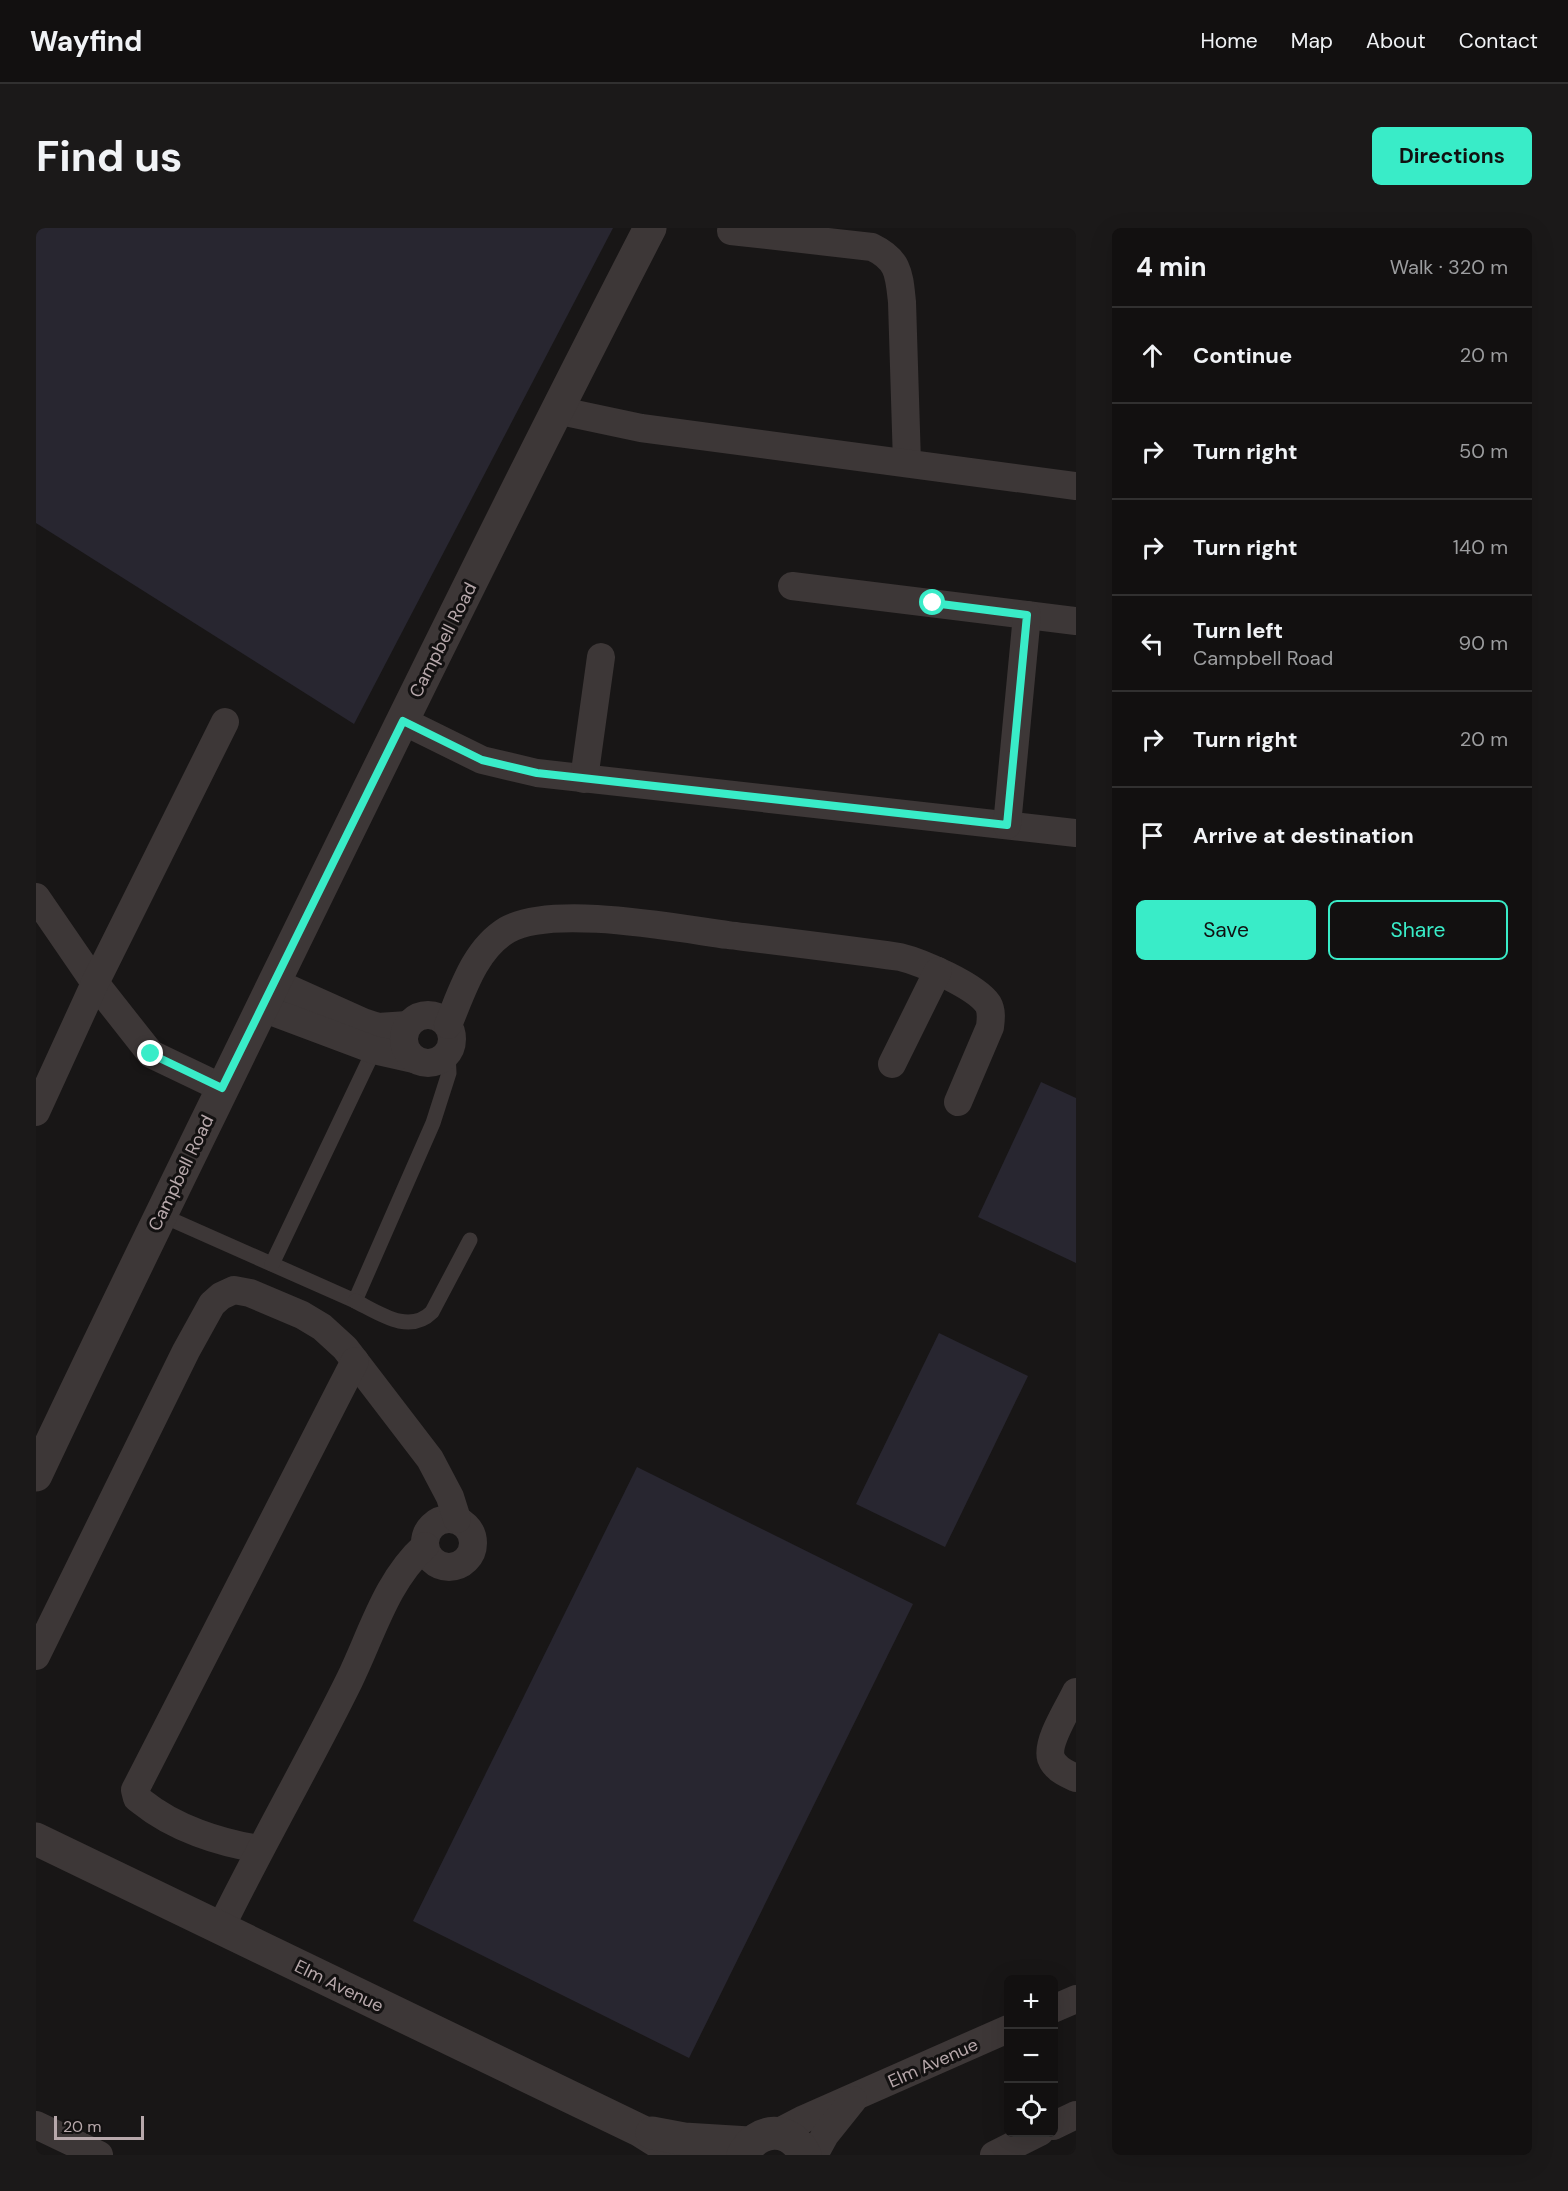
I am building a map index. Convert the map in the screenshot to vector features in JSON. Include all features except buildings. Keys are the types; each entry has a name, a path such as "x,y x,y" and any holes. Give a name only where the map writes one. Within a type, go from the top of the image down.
{"street":[{"name":"Campbell Road","path":"36,1475 222,1088 556,410 650,228"},
{"path":"731,231 872,247 885,253 894,264 899,276 902,302 907,463"},
{"path":"556,410 641,428 1076,486"},
{"path":"792,586 1076,621"},
{"path":"1007,825 1027,615"},
{"path":"584,780 602,657"},
{"path":"403,721 482,760 537,773 1076,833"},
{"path":"36,1112 94,983 225,722"},
{"path":"36,897 94,983 151,1054 222,1088"},
{"path":"268,995 374,1050 414,1059 404,1043 404,1034 432,1029 479,957 508,930 525,924 578,918 621,921 900,957 938,971 977,993 989,1006 992,1014 990,1027 958,1102"},
{"path":"892,1064 938,971"},
{"path":"268,995 378,1027 432,1029"},
{"path":"36,1656 186,1351 212,1304 221,1296 234,1290 250,1293 302,1316 340,1342 430,1459 450,1497 457,1520"},
{"path":"260,1849 218,1840 183,1826 147,1806 137,1798 135,1790 355,1361"},
{"path":"447,1519 465,1524 471,1531 474,1541 469,1559 452,1568 442,1567 434,1562 425,1546 430,1528 438,1521 447,1519"},
{"path":"220,1929 350,1678 396,1580 409,1560 425,1546"},
{"path":"1076,1692 1054,1736 1050,1752 1052,1760 1063,1772 1076,1778"},
{"name":"Elm Avenue","path":"36,1839 641,2131 679,2155"},
{"path":"1058,2007 1076,1999"},
{"name":"Elm Avenue","path":"641,2131 684,2139 756,2144 804,2118 1004,2031"},
{"name":"Elm Avenue","path":"814,2155 825,2134 856,2097"},
{"path":"1058,2124 1076,2115"},
{"path":"36,2125 99,2155"},
{"path":"756,2144 790,2137 800,2145 805,2155"},
{"path":"994,2155 1032,2137"}],"lane":[{"path":"355,1302 433,1123 449,1073 432,1029"},
{"path":"272,1264 374,1050"},
{"path":"161,1215 397,1321 409,1324 423,1321 432,1312 470,1240"}],"shaded area":[{"path":"36,228 613,228 354,724 36,523"},
{"path":"1041,1082 1076,1098 1076,1263 978,1217"},
{"path":"939,1333 1028,1376 945,1547 856,1504"},
{"path":"637,1467 913,1604 689,2058 413,1921"}],"route":[{"path":"151,1054 222,1088 403,721 482,760 537,773 1007,825 1027,615 933,603"}]}
